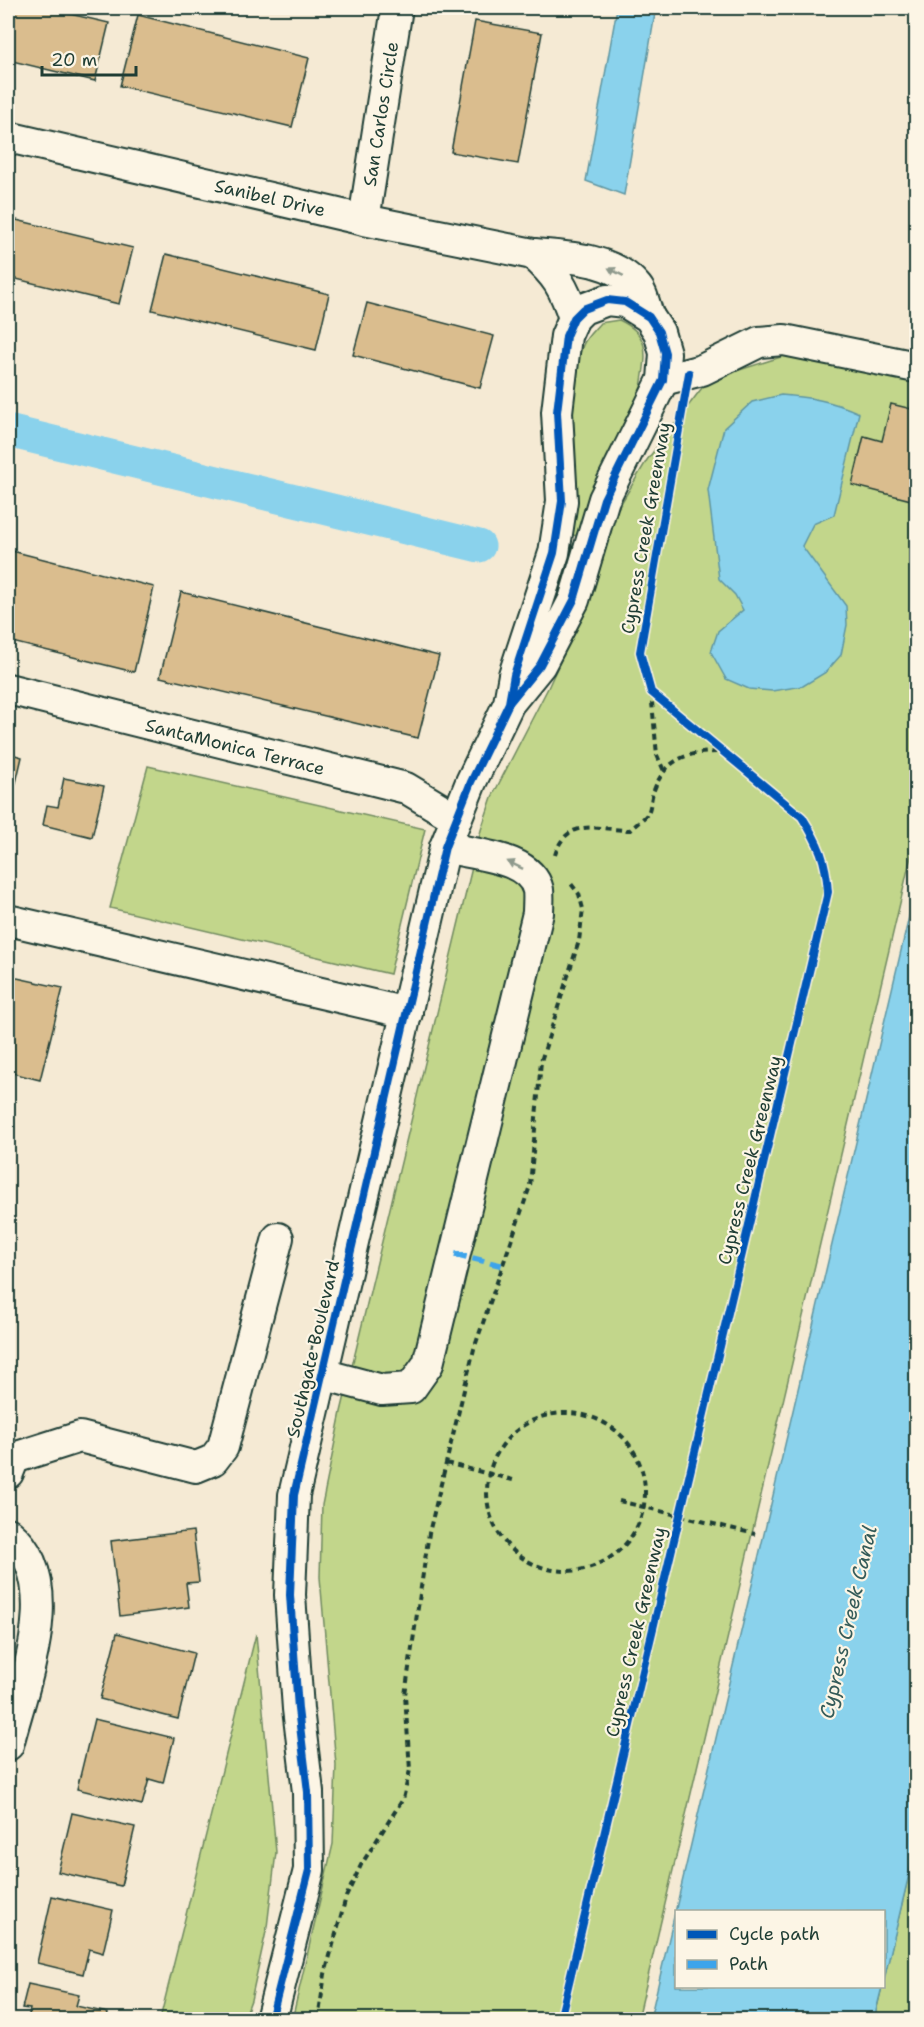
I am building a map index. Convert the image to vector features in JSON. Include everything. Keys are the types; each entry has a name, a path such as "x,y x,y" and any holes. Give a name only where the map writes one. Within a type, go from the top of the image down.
{"street":[{"name":"San Carlos Circle","path":"364,220 397,8"},
{"name":"Sanibel Drive","path":"8,137 364,220 533,254 581,259 618,272 637,287 649,317"},
{"path":"533,254 565,288 574,318 583,309 607,300 625,302 649,317"},
{"name":"Southgate Boulevard","path":"271,2019 309,1870 308,1792 298,1709 290,1595 294,1495 446,847 456,818 509,703 540,665 574,600 604,499 663,380 665,353 659,332 649,317"},
{"name":"Southgate Boulevard","path":"509,703 514,675 554,553 562,501 562,460 556,412 566,336 574,318"},
{"path":"663,380 702,370 759,342 784,340 916,367"},
{"name":"SantaMonica Terrace","path":"8,689 406,788 456,818"},
{"path":"322,1374 382,1390 411,1388 428,1364 538,913 538,890 529,873 511,861 446,847"},
{"path":"8,920 407,1013"},
{"path":"10,1461 80,1437 196,1467 213,1460 223,1448 278,1238"},
{"path":"8,1533 30,1559 38,1589 37,1627 8,1745"}],"path":[{"path":"648,682 657,755 664,771"},
{"path":"651,692 660,699"},
{"path":"714,745 731,760"},
{"path":"555,861 554,853 566,834 582,826 630,830 648,814 654,790 664,771 681,758 694,752 722,752"},
{"path":"318,2019 325,1974 346,1897 361,1865 404,1799 410,1770 405,1695 425,1557 474,1349 530,1186 541,1061 579,941 582,909 579,894 561,874"},
{"path":"575,1413 597,1419 617,1431 629,1443 643,1473 643,1507 631,1537 613,1555 590,1567 557,1570 526,1560 502,1538 489,1507 490,1474 498,1453 512,1435 531,1422 553,1414 575,1413"},
{"path":"446,1463 513,1480"},
{"path":"619,1501 755,1534"}],"green space":[{"path":"619,320 637,332 642,340 645,356 641,387 581,536 571,535 570,438 573,387 577,364 584,342 600,323"},
{"path":"787,355 916,382 916,835 638,2019 292,2020 333,1844 336,1765 320,1577 322,1505 341,1412 481,830 492,797 548,688 595,585 617,510 647,460 708,380"},
{"path":"148,766 425,829 390,974 110,908"},
{"path":"256,1634 276,1852 267,1927 251,2000 244,2019 160,2019"},
{"path":"916,1845 916,2019 874,2020 882,1988 885,1988 885,1974"}],"water":[{"path":"617,8 656,8 624,195 586,181"},
{"path":"781,395 821,400 859,413 834,515 813,524 802,546 846,606 847,625 841,655 826,672 803,686 772,691 749,689 726,679 711,652 718,631 743,610 735,595 719,579 708,490 724,428 752,402"},
{"name":"Cypress Creek Canal","path":"916,887 916,1845 885,1976 885,1910 676,1910"},
{"path":"675,1913 675,1988 882,1988 874,2019 650,2019"}],"building":[{"path":"8,8 44,8 109,23 95,81 8,60"},
{"path":"138,15 309,58 292,127 120,86"},
{"path":"475,21 542,33 518,164 451,152"},
{"path":"8,218 133,248 119,304 8,277"},
{"path":"166,254 329,294 316,350 152,310"},
{"path":"367,303 494,336 480,388 353,355"},
{"path":"891,404 916,410 916,474 911,500 852,485 864,436 882,441"},
{"path":"8,550 154,587 134,672 8,641"},
{"path":"181,592 439,656 418,738 160,677"},
{"path":"8,753 22,757 8,817"},
{"path":"64,778 104,786 92,837 43,825 47,805 58,807"},
{"path":"8,976 63,988 40,1080 8,1072"},
{"path":"193,1531 199,1582 186,1583 189,1607 120,1616 111,1541"},
{"path":"117,1633 194,1653 178,1719 100,1699"},
{"path":"94,1719 174,1738 163,1783 149,1779 142,1805 77,1789"},
{"path":"72,1813 135,1827 121,1886 58,1872"},
{"path":"52,1896 113,1910 103,1953 89,1949 83,1974 37,1963"},
{"path":"28,1984 79,1995 76,2006 108,2013 107,2020 28,2020 30,2009 22,2008"}],"waterway":[{"path":"8,431 479,546"}],"marked path":[{"path":"455,1254 504,1266"}],"cycle path":[{"name":"Cypress Creek Greenway","path":"271,2020 309,1870 308,1792 298,1709 290,1595 294,1495 445,847 471,782 509,703 540,665 574,600 604,499 663,380 665,353 659,332 649,317 625,302 607,300 583,309 574,318 566,336 557,412 562,501 554,553 514,675 509,703"},
{"name":"Cypress Creek Greenway","path":"560,2020 828,892 821,853 802,817 651,692 640,652 689,373"}]}
